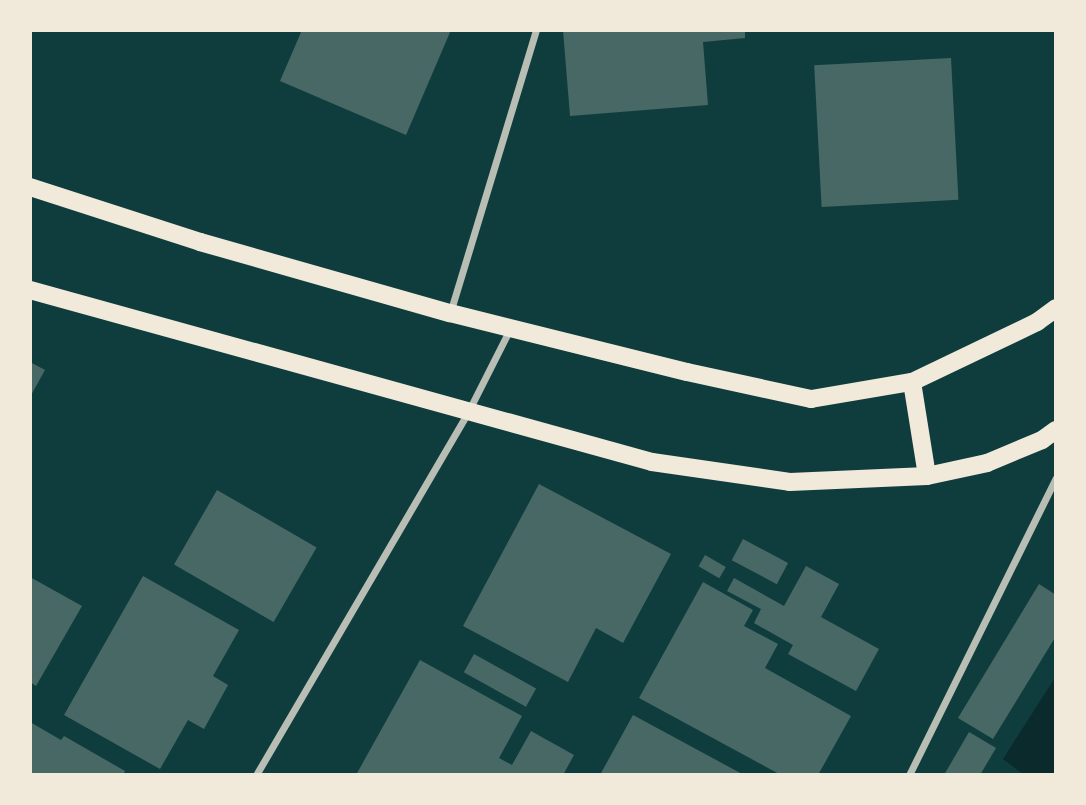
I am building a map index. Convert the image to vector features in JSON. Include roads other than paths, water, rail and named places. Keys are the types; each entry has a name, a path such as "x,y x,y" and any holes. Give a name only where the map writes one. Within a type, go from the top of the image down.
{"main road":[{"path":"30,187 200,242 450,313 687,372 811,399 912,382 1037,322 1056,308"},
{"path":"30,290 652,462 790,482 927,476 987,463 1042,440 1056,430"},
{"path":"912,382 927,476"}],"street":[{"path":"450,313 536,30"},
{"path":"256,775 469,410 510,328"},
{"path":"909,775 1056,478"}],"water":[{"path":"1056,676 1056,775 1024,775 1003,759"}]}
